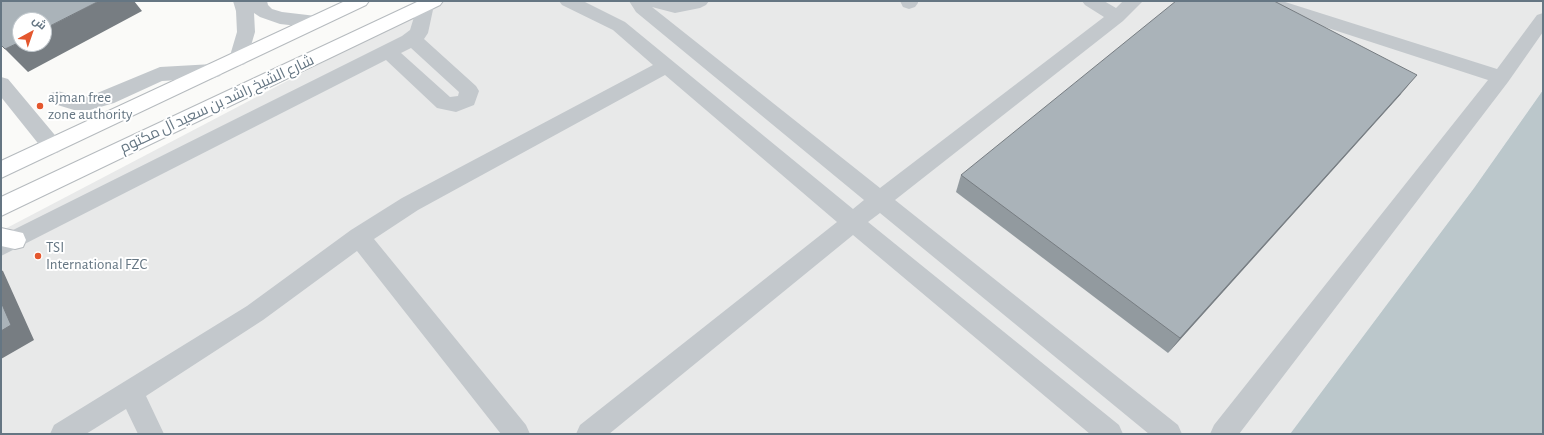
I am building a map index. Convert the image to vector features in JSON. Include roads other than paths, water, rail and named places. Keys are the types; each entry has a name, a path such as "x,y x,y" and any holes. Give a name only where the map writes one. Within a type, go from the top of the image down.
{"main road":[{"name":"شارع الشيخ راشد بن سعيد آل مكتوم","path":"1,170 360,1"},
{"name":"شارع الشيخ راشد بن سعيد آل مكتوم","path":"1,208 429,3"}],"lane":[{"path":"238,59 246,32 245,10 242,1"},
{"path":"258,1 260,8 280,18 316,22"},
{"path":"568,1 619,26 1110,434"},
{"path":"638,1 642,8 1169,434"},
{"path":"653,1 675,7 694,4 700,1"},
{"path":"1091,1 1117,17"},
{"path":"589,434 880,200 1117,17 1134,1"},
{"path":"1264,1 1501,77"},
{"path":"6,241 413,39 420,29 429,3"},
{"path":"1223,434 1501,77 1543,19"},
{"path":"389,52 444,103 456,105 467,100 469,91 466,87 413,39"},
{"path":"63,434 255,313 359,237 435,190 527,142 666,66"},
{"path":"58,98 74,103 90,103 107,98 160,74 213,71"},
{"path":"1,84 52,146"},
{"path":"359,237 516,434"},
{"path":"130,392 152,434"}],"place":[{"name":"ajman free zone authority","path":"40,106"},
{"name":"TSI International FZC","path":"38,256"}]}
